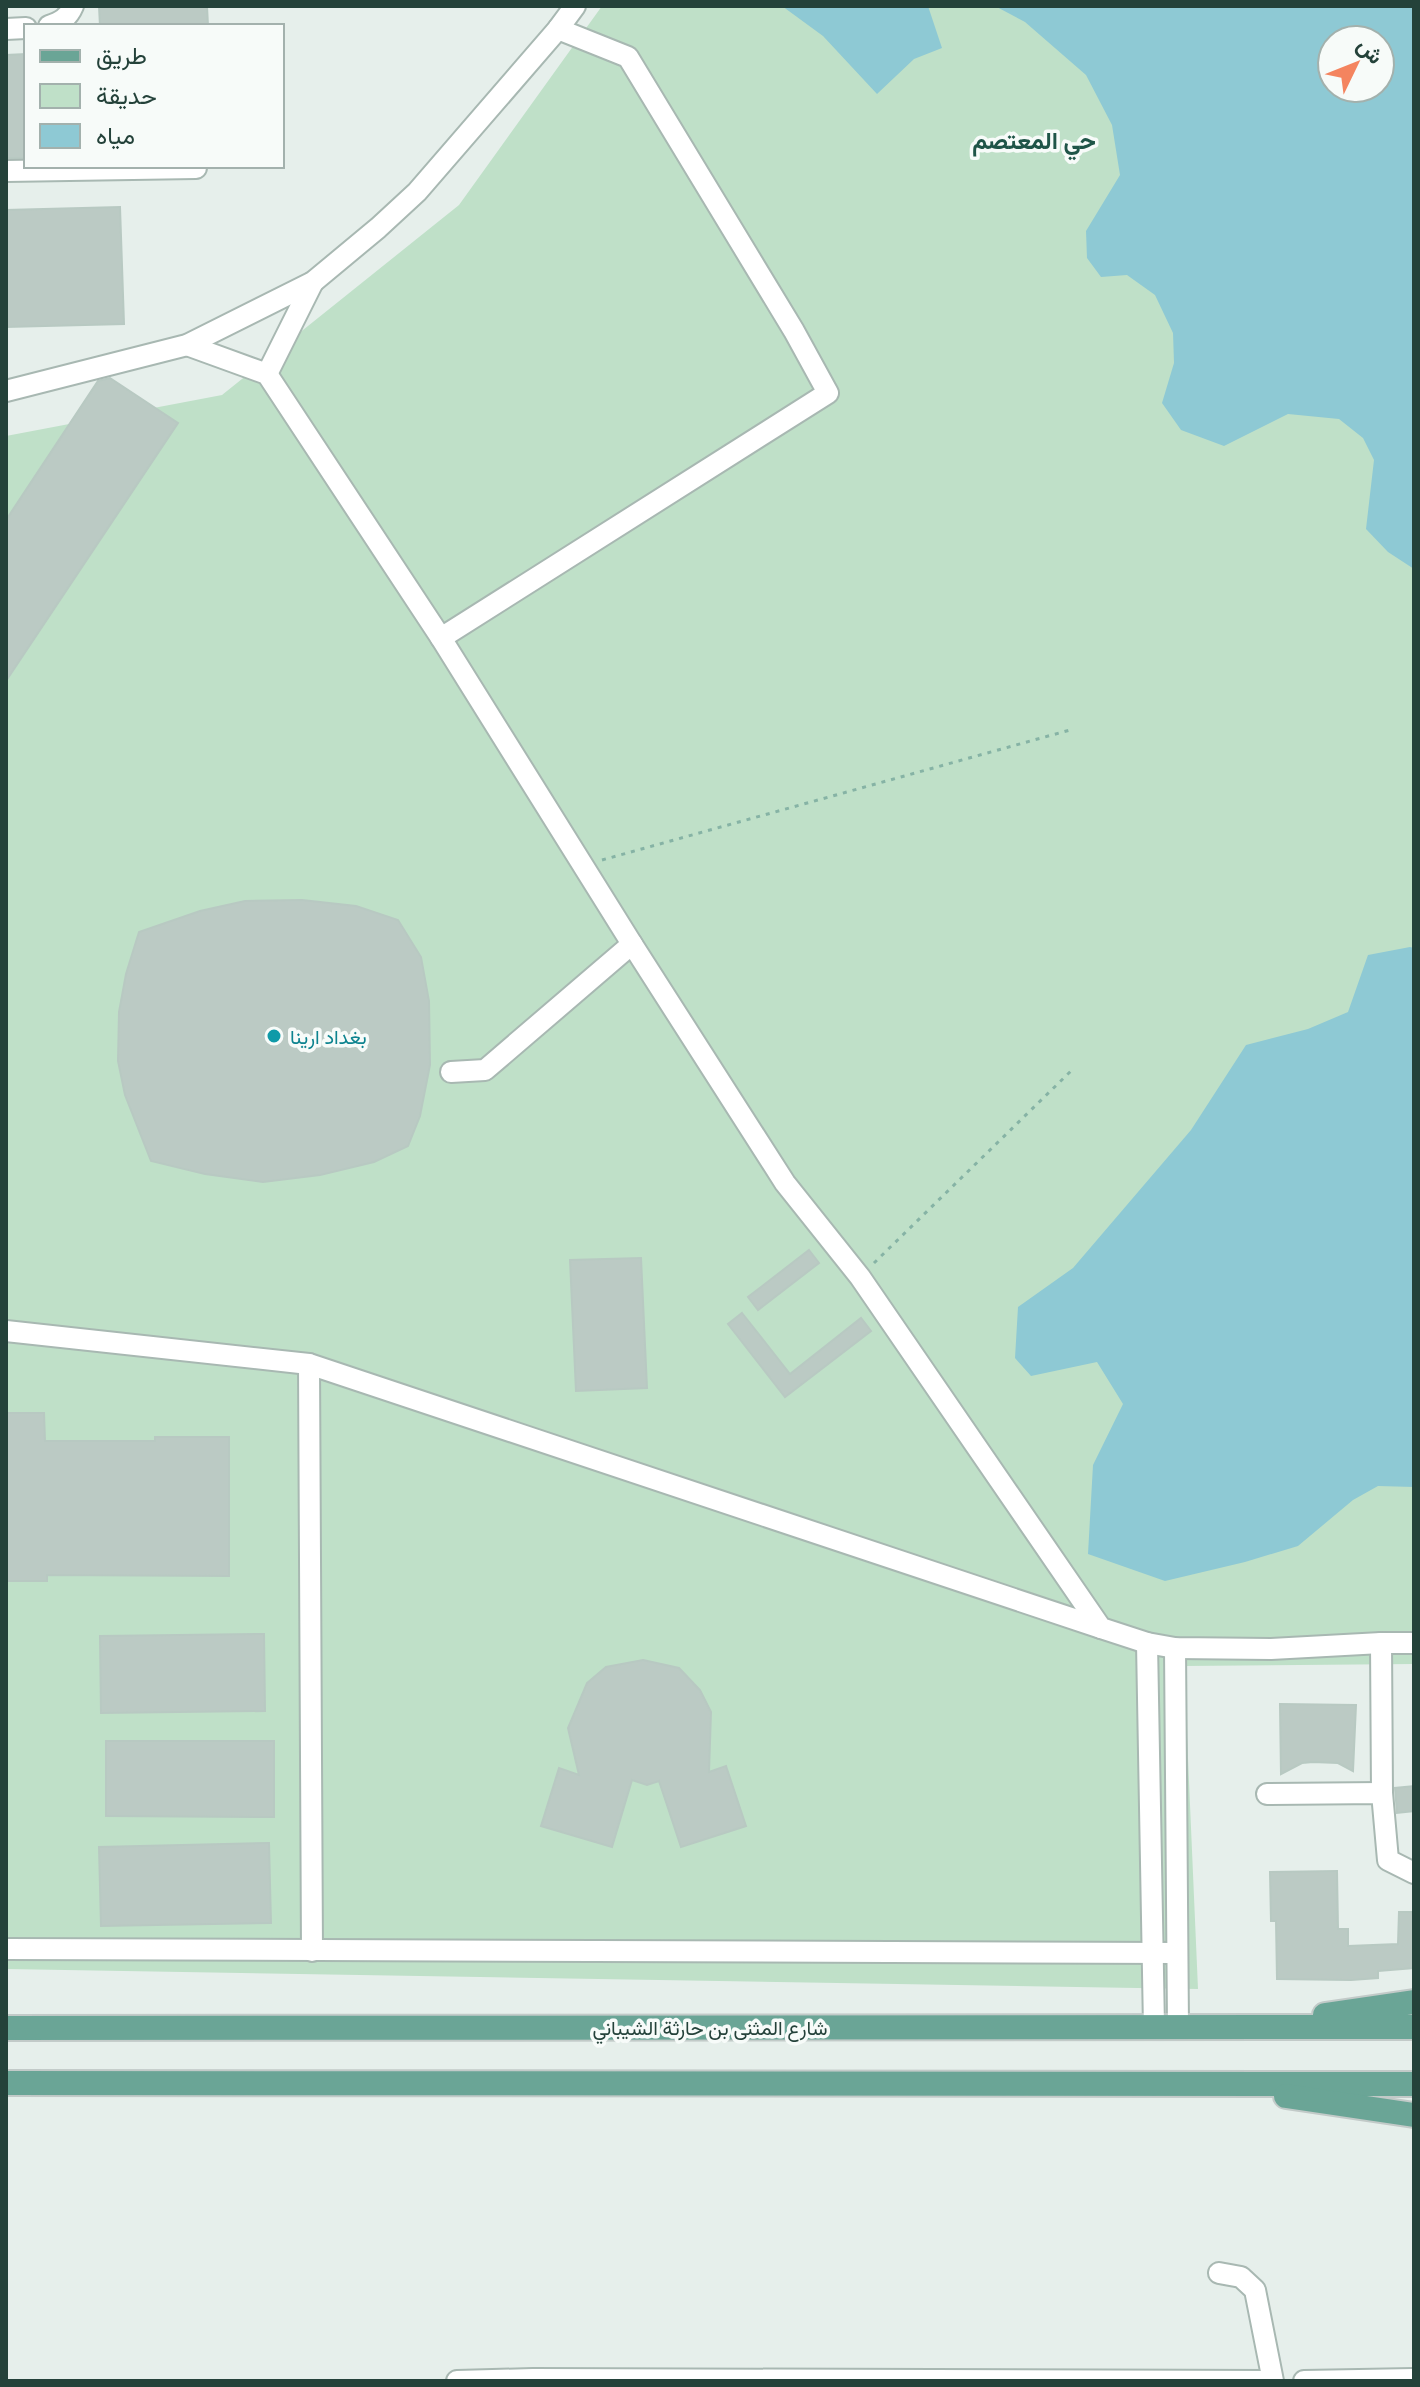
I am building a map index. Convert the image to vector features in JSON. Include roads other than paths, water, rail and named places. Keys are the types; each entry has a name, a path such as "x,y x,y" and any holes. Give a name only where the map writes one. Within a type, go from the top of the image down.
{"main road":[{"path":"1240,2027 1414,2002"},
{"name":"شارع المثنى بن حارثة الشيباني","path":"6,2028 1414,2027"},
{"path":"6,2083 1414,2084"},
{"path":"1196,2083 1414,2115"}],"street":[{"path":"53,24 69,15 73,6"},
{"path":"6,391 187,345 313,282 417,192 575,6"},
{"path":"441,638 828,393 794,331 628,57 558,29"},
{"path":"6,171 196,168"},
{"path":"267,374 313,282"},
{"path":"187,345 267,374 441,638 785,1183 860,1277 1101,1628"},
{"path":"451,1072 485,1070 632,944"},
{"path":"6,1331 309,1364 1147,1643 1175,1648 1271,1649 1414,1643"},
{"path":"309,1364 312,1951"},
{"path":"1147,1643 1153,1953 1166,2027"},
{"path":"1381,1643 1382,1793 1388,1860 1414,1873"},
{"path":"1166,2027 1177,1953 1175,1648"},
{"path":"1267,1794 1382,1793"},
{"path":"6,1949 1177,1953"},
{"path":"457,2381 1271,2381 1255,2290 1241,2277 1219,2273"},
{"path":"1304,2381 1414,2379"}],"water":[{"path":"782,6 928,6 942,48 914,59 877,94 823,36"},
{"path":"995,6 1414,6 1414,569 1388,552 1366,529 1374,460 1363,438 1339,419 1288,414 1224,446 1181,430 1162,403 1174,363 1173,333 1155,295 1127,275 1101,277 1087,258 1086,231 1120,175 1112,125 1086,75 1025,22"},
{"path":"1414,948 1414,1487 1378,1486 1353,1500 1298,1546 1165,1581 1088,1554 1093,1465 1123,1404 1097,1362 1031,1376 1015,1358 1018,1307 1073,1268 1191,1130 1246,1045 1308,1029 1348,1012 1368,955"}],"place":[{"name":"بغداد ارينا","path":"274,1036"}],"district":[{"name":"حي المعتصم","path":"1034,140"}]}
